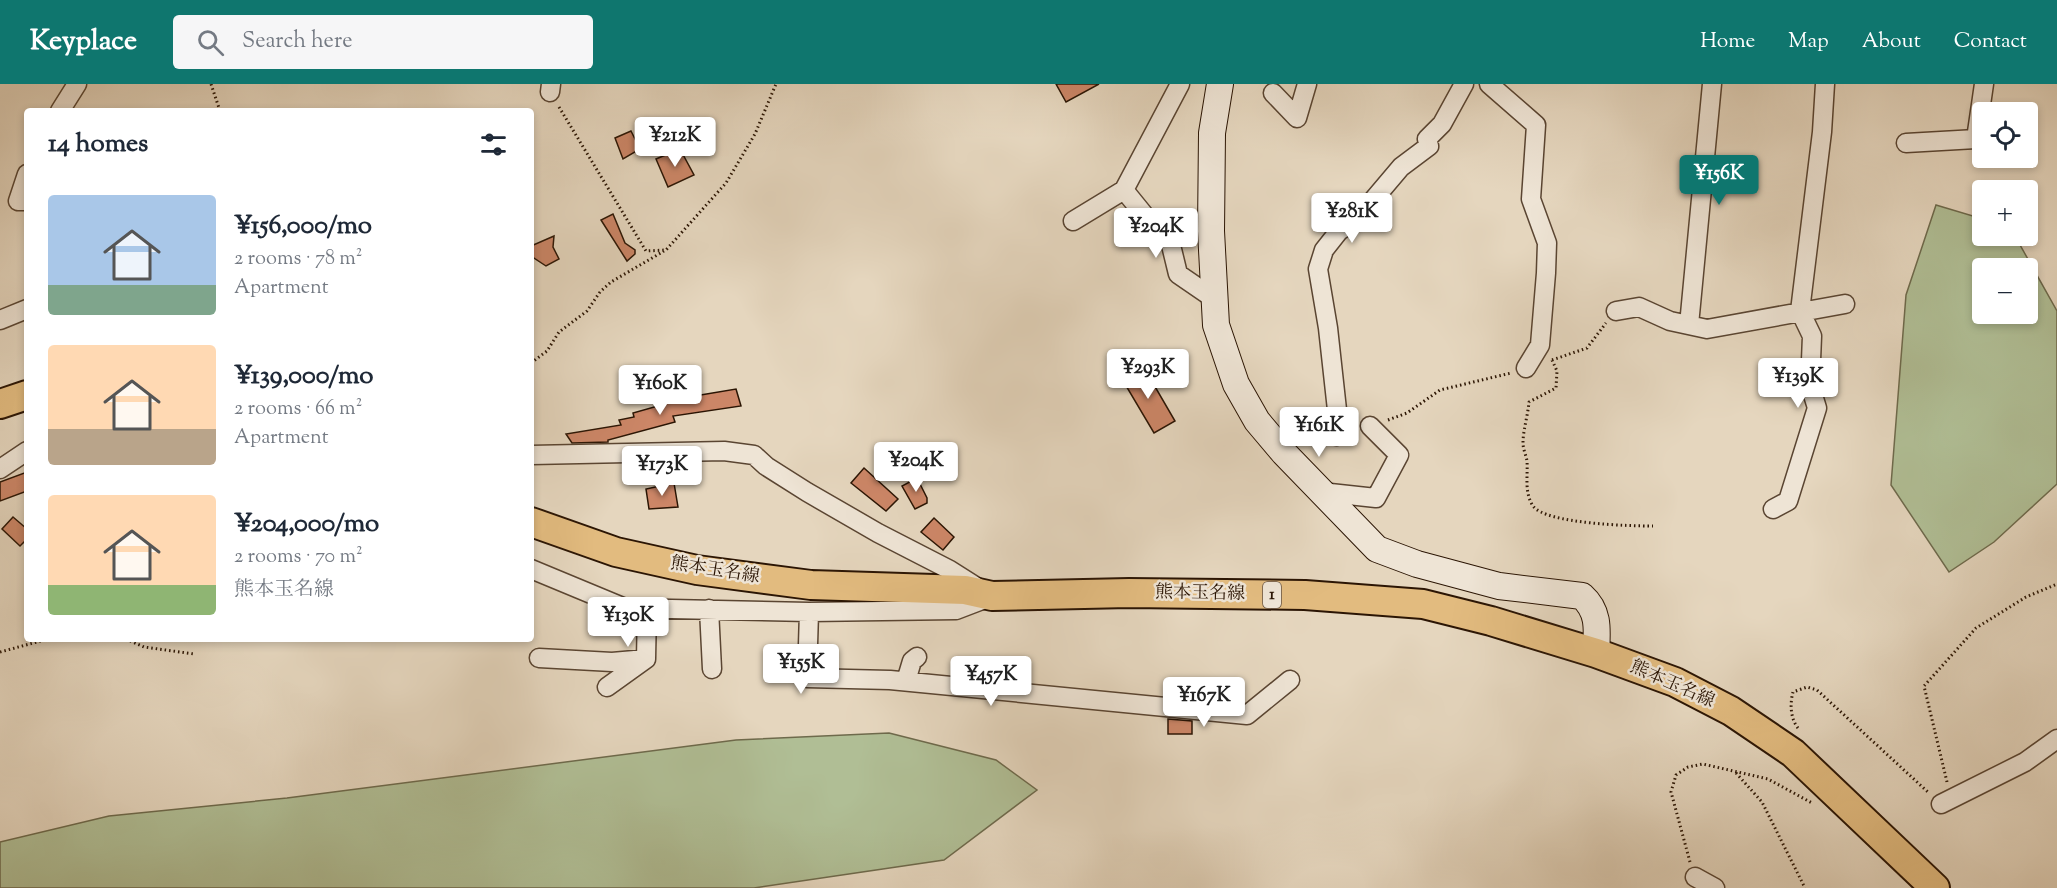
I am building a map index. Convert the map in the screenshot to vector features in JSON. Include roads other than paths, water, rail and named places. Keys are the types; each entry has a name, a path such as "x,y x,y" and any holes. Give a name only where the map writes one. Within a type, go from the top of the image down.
{"main road":[{"path":"0,404 24,396"},
{"name":"熊本玉名線","path":"534,523 616,552 697,570 811,585 965,591 992,596 1129,593 1305,595 1423,604 1491,621 1596,653 1675,682 1731,711 1793,753 1935,888"}],"street":[{"path":"62,108 77,84"},
{"path":"1073,221 1124,190 1180,84"},
{"path":"1220,84 1212,133 1216,326 1236,384 1257,421 1284,453 1377,549 1417,564 1499,586 1582,596 1590,603 1595,613 1598,627 1596,653"},
{"path":"1273,93 1297,118 1307,84"},
{"path":"1337,436 1338,419 1318,269 1324,250 1339,231 1357,219 1401,167 1430,146 1427,139 1442,124 1464,84"},
{"path":"1489,84 1536,125 1531,199 1547,243 1546,273 1540,345 1526,368"},
{"path":"1689,325 1713,84"},
{"path":"1773,509 1788,501 1817,408 1810,385 1812,336 1800,311 1822,132 1825,84"},
{"path":"1906,143 1976,139 1984,84"},
{"path":"24,183 18,201 24,201"},
{"path":"1124,190 1150,222 1170,241 1178,274 1214,298"},
{"path":"1616,311 1639,307 1670,321 1707,329 1845,304"},
{"path":"0,320 24,310"},
{"path":"1321,492 1376,498 1399,455 1370,426"},
{"path":"534,455 724,451 754,455 766,466 807,492 878,533 950,570 992,596"},
{"path":"0,469 24,453"},
{"path":"534,570 625,608 809,612 956,610 992,596"},
{"path":"646,659 647,608"},
{"path":"709,609 712,669"},
{"path":"809,612 807,678 906,681 1247,715 1266,702 1290,680"},
{"path":"906,681 912,661 917,657"},
{"path":"539,658 612,662 646,659"},
{"path":"607,687 646,659"},
{"path":"1941,804 2025,762 2057,740"},
{"path":"1695,877 1715,888"}]}
